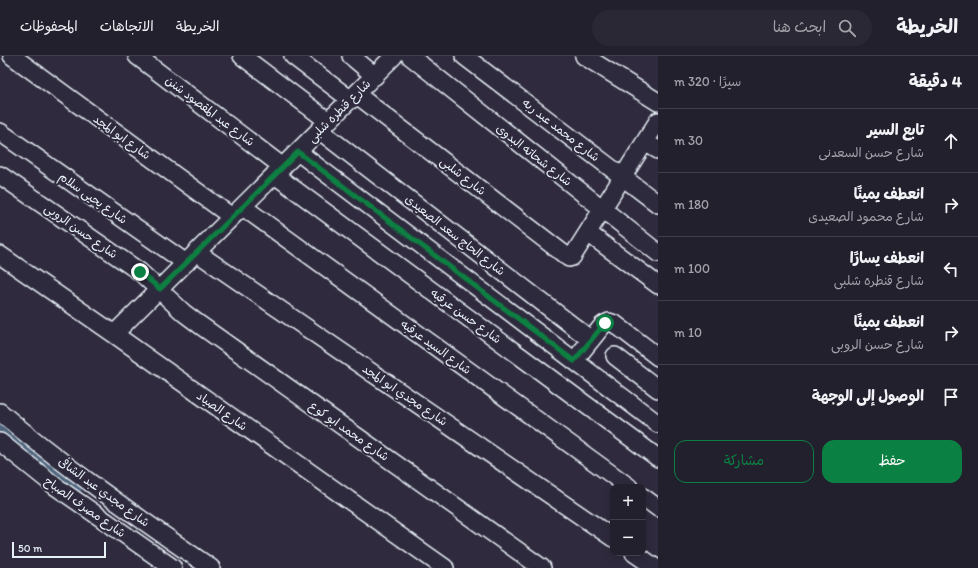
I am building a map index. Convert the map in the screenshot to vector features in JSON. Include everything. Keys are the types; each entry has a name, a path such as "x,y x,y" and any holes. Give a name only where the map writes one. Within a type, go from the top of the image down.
{"street":[{"name":"شارع ابو المجد","path":"12,56 237,212"},
{"name":"شارع عبد المقصود شنن","path":"136,56 279,171"},
{"name":"شارع الحاج سعد الصعيدى","path":"242,56 324,126 591,340"},
{"name":"شارع شلبى","path":"293,56 353,97 568,258 571,258 588,233"},
{"path":"351,56 375,76"},
{"name":"شارع قنطره شلبى","path":"114,334 394,56"},
{"name":"شارع شحاته البدوى","path":"410,56 658,253"},
{"name":"شارع محمد عبد ربه","path":"464,56 658,204"},
{"path":"584,56 658,102"},
{"path":"658,121 652,146 623,178 588,233 658,285"},
{"name":"شارع يحيى سلام","path":"0,132 191,258"},
{"path":"298,152 658,424"},
{"name":"شارع حسن عرقبه","path":"279,171 658,458"},
{"name":"شارع حسن الروبى","path":"0,175 140,272 160,289"},
{"name":"شارع السيد عرقبه","path":"237,212 625,484"},
{"name":"شارع الصياد","path":"0,256 114,334 445,568"},
{"name":"شارع مجدي ابو المجد","path":"191,258 610,536"},
{"name":"شارع محمد ابو كوع","path":"160,289 184,313 200,325 542,568"},
{"path":"574,361 605,323 612,322 658,357"},
{"path":"615,356 658,389"},
{"name":"شارع مجدي عبد الشافى","path":"0,412 69,467 211,568"},
{"name":"شارع مصرف الصباح","path":"0,442 55,486 173,568"},
{"path":"646,499 658,508"},
{"path":"638,556 656,568"}],"waterway":[{"path":"0,427 61,480 75,490"}],"route":[{"path":"140,272 160,289 298,152 574,361 605,323"}]}
